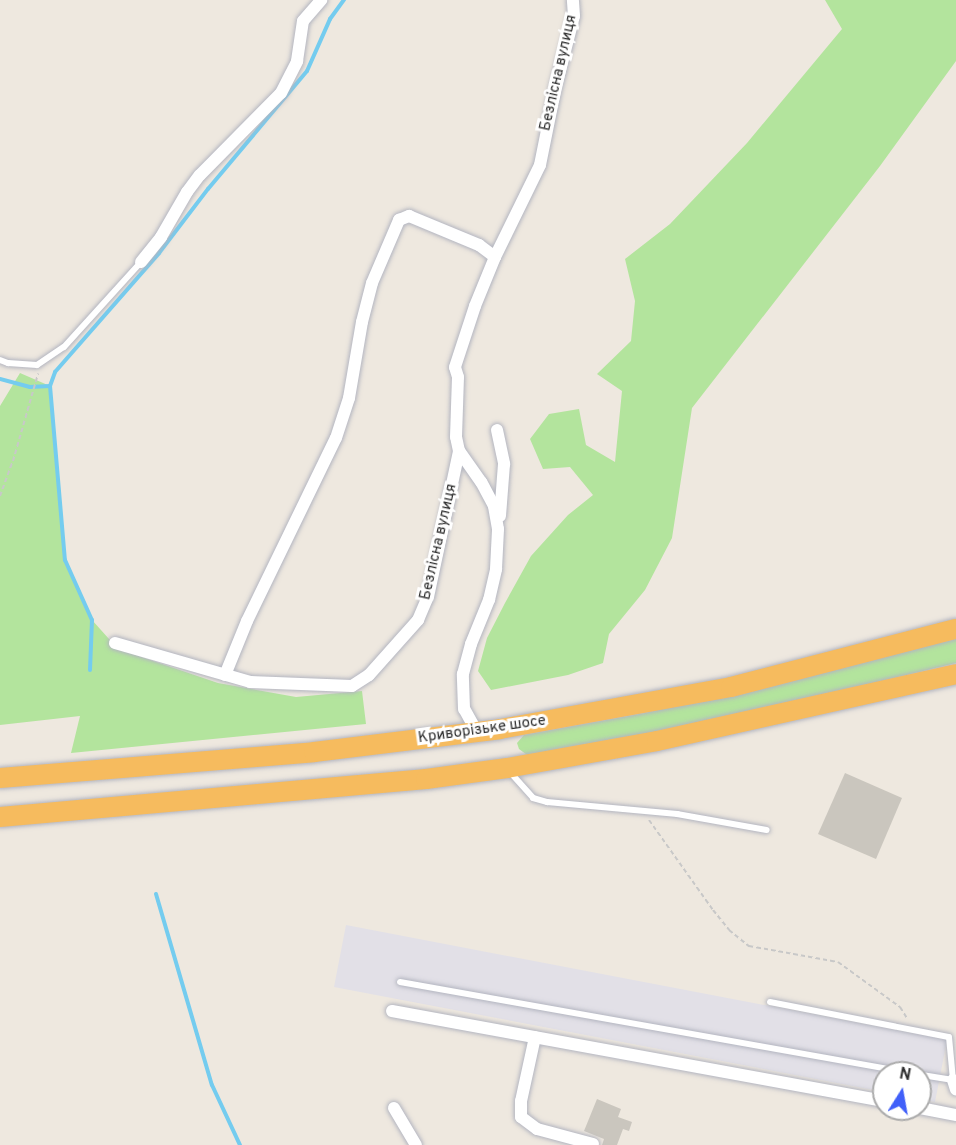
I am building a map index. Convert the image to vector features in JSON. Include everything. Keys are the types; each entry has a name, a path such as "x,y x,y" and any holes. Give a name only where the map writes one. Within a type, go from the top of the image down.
{"highway":[{"name":"Криворізьке шосе","path":"0,778 314,752 477,732 731,687 956,629"},
{"path":"0,817 426,779 507,768 657,741 956,674"}],"street":[{"path":"141,262 161,237 187,192 200,175 281,93 297,61 303,21 321,0"},
{"name":"Безлісна вулиця","path":"477,732 464,709 463,674 471,644 489,600 496,569 498,529 494,506 481,482 459,451 456,437 458,377 455,367 475,306 495,257 540,165 556,86 574,16 573,0"},
{"path":"225,675 247,621 336,438 349,398 362,321 372,283 399,220 409,216 479,245 495,257"},
{"path":"497,430 504,464 498,529"},
{"name":"Безлісна вулиця","path":"116,643 250,682 352,686 369,675 418,620 428,597 459,451"},
{"path":"392,1011 872,1099"},
{"path":"535,1037 521,1101 521,1117 537,1130 593,1144"},
{"path":"394,1108 416,1145"},
{"path":"932,1110 956,1115"}],"lane":[{"path":"0,360 8,363 37,365 64,347 141,262"},
{"path":"507,768 533,798 547,802 631,809 767,830"},
{"path":"400,982 872,1066"},
{"path":"770,1002 949,1037 954,1085 932,1079"}],"path":[{"path":"0,496 37,383 37,365"},
{"path":"631,809 648,819 713,910 729,930 749,946 837,962 900,1007 914,1030"}],"shaded area":[{"path":"346,925 947,1040 935,1102 932,1101 932,1061 872,1061 872,1090 334,987"}],"green space":[{"path":"825,0 956,0 956,61 880,166 692,408 672,538 645,590 609,634 603,663 568,675 491,690 478,671 487,638 505,603 531,556 568,515 593,495 570,467 543,469 530,439 549,414 579,409 586,445 615,462 622,391 597,374 631,341 635,301 625,259 670,224 747,143 842,29"},
{"path":"20,373 50,386 65,560 92,620 118,649 218,683 296,697 362,691 366,724 71,753 80,716 0,725 0,406"},
{"path":"956,639 956,663 651,737 530,757 519,749 517,743 524,735 645,713"}],"building":[{"path":"845,773 902,798 876,859 818,834"},
{"path":"597,1099 621,1109 618,1117 632,1122 629,1131 623,1129 617,1145 602,1145 604,1139 584,1131"}],"waterway":[{"path":"50,386 55,372 159,253 208,189 307,71 330,19 344,0"},
{"path":"0,379 30,387 50,386 65,560 92,620 90,670"},
{"path":"156,894 212,1085 240,1145"}]}
